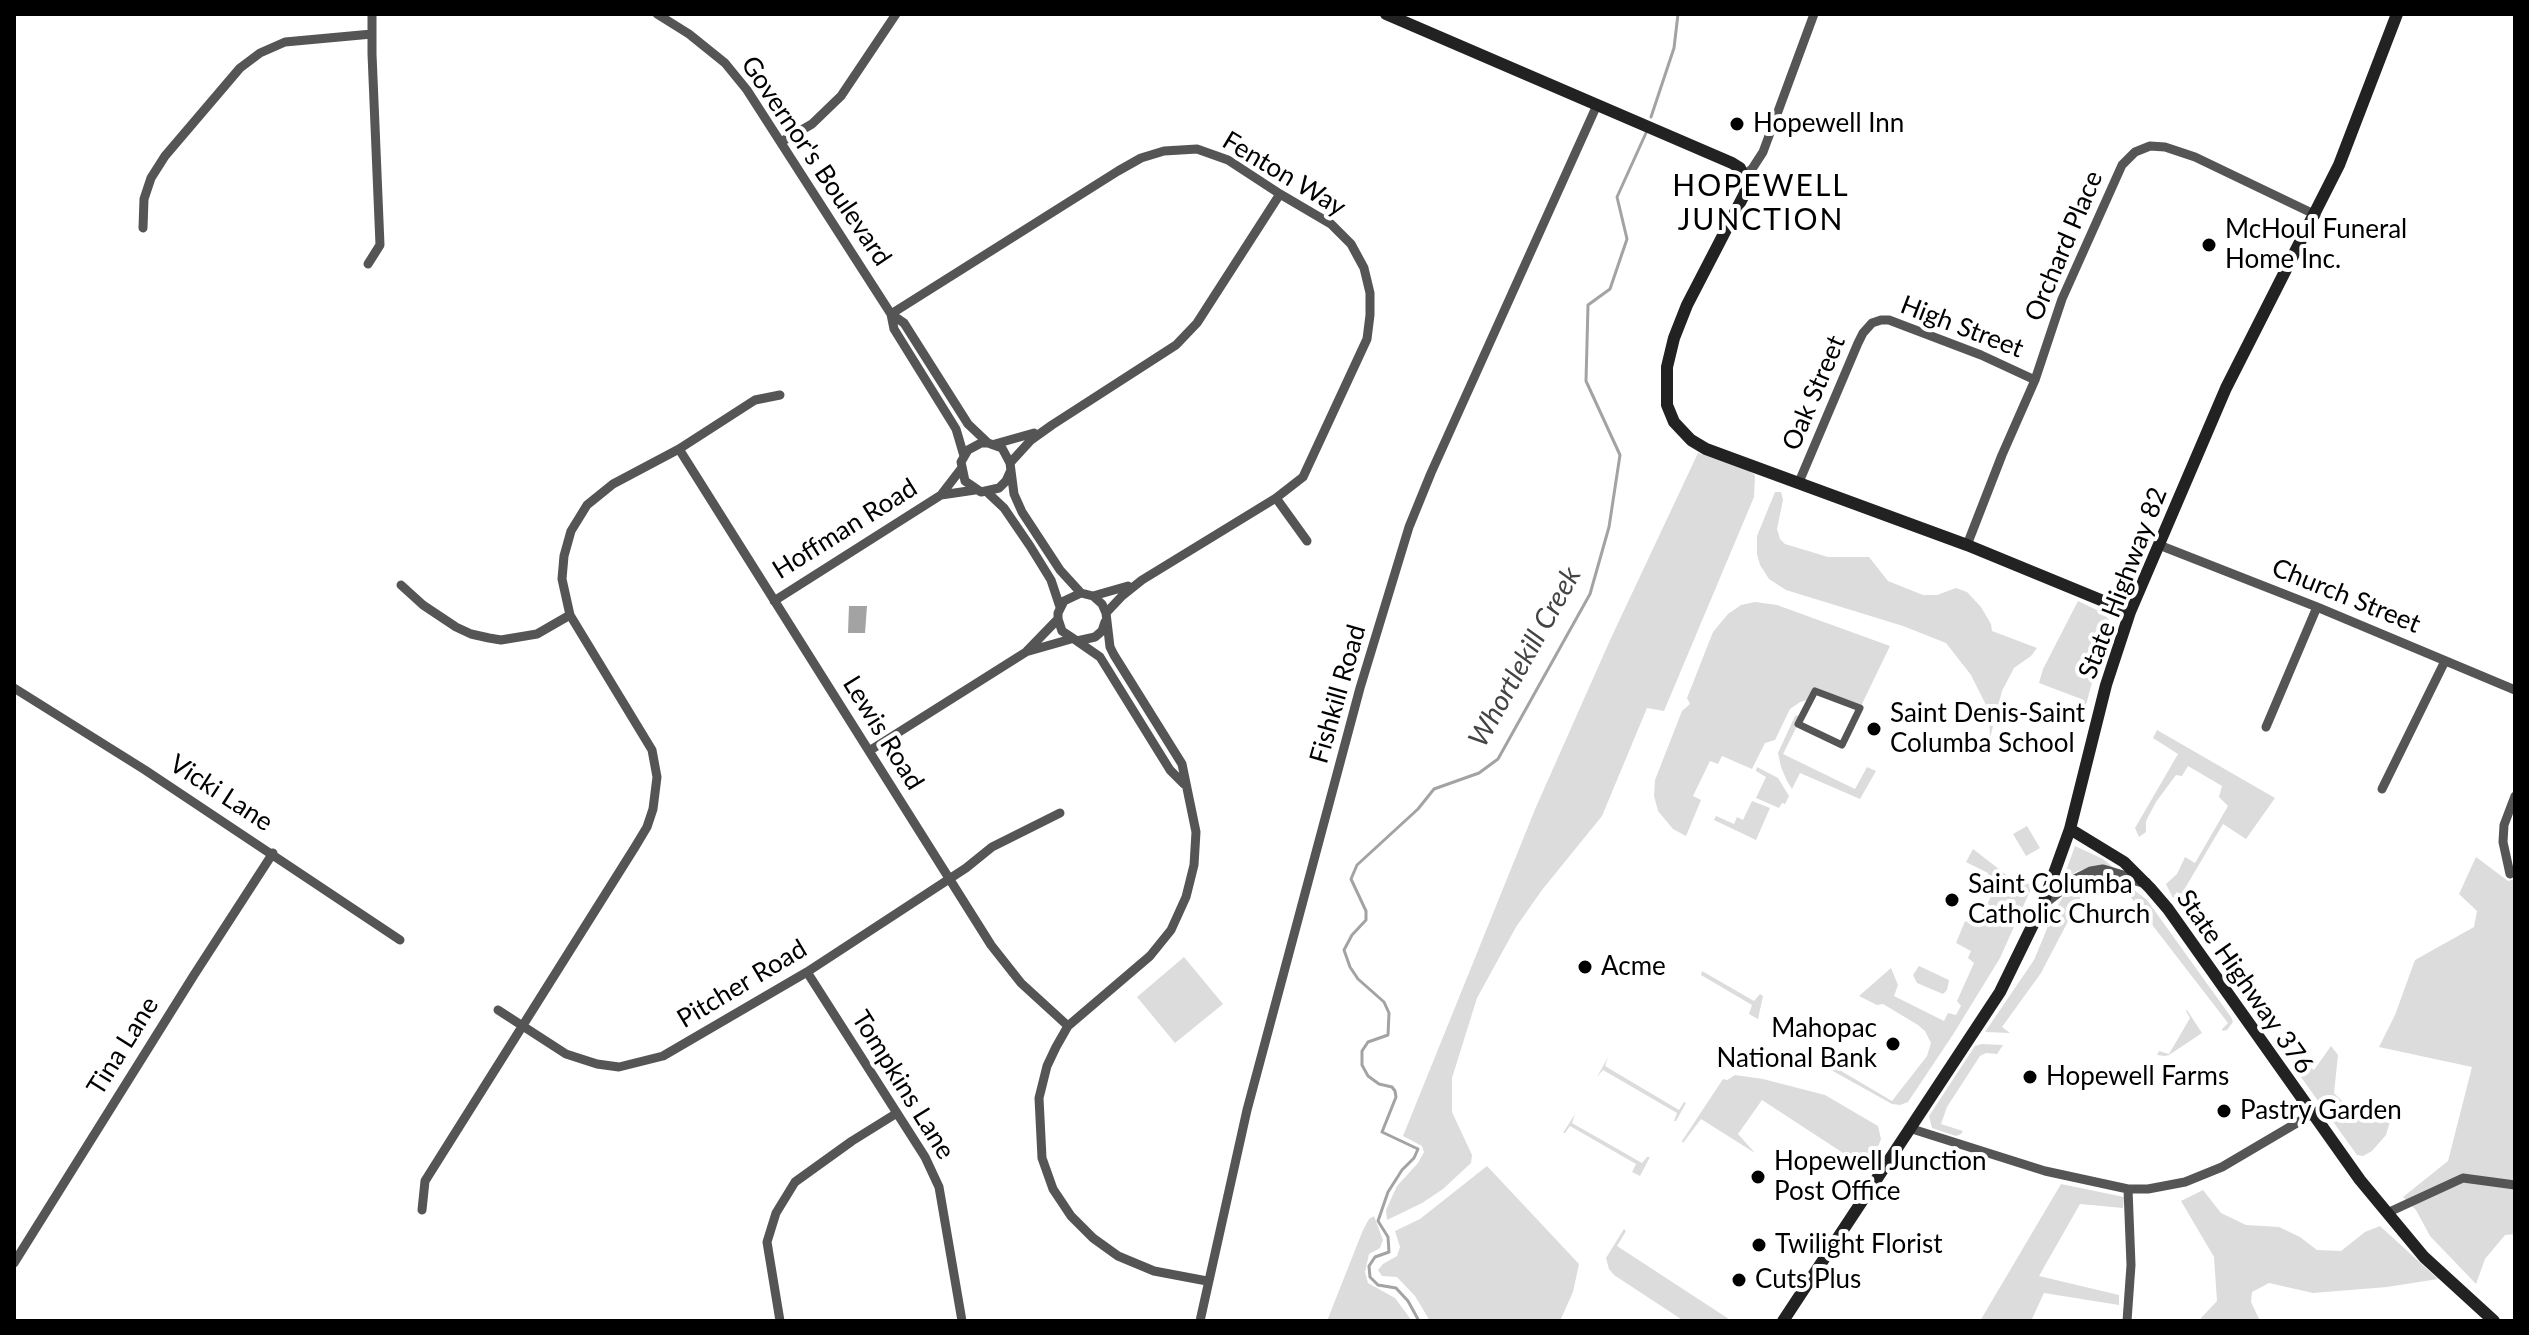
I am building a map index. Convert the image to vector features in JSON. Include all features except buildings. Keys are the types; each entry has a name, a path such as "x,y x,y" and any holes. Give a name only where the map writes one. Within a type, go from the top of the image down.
{"main road":[{"path":"1386,14 1740,168 1746,184 1745,193 1687,305 1667,367 1667,405 1674,422 1697,444 1967,545 2130,612"},
{"name":"State Highway 82","path":"1783,1321 2000,992 2043,904 2070,829 2106,685 2130,612 2226,388 2339,165 2397,14"},
{"name":"State Highway 376","path":"2070,829 2124,862 2146,883 2177,921 2312,1114 2387,1213 2424,1257 2494,1321"}],"street":[{"path":"368,264 380,245 372,14"},
{"name":"Governor's Boulevard","path":"657,14 689,34 725,63 781,142 891,314 894,329 956,429 964,456"},
{"path":"781,142 812,124 841,96 896,14"},
{"path":"1743,175 1760,159 1814,14"},
{"path":"143,228 144,199 151,178 165,156 240,68 260,53 285,42 372,34"},
{"name":"Fishkill Road","path":"1200,1321 1247,1110 1360,688 1409,527 1597,105"},
{"name":"Orchard Place","path":"1967,545 2035,380 2062,299 2122,165 2135,152 2150,146 2165,147 2195,157 2316,215"},
{"name":"Fenton Way","path":"891,314 1118,171 1141,158 1164,151 1197,149 1228,160 1331,224 1351,244 1364,268 1370,293 1367,339 1303,477 1276,498 1142,580 1122,596 1106,618"},
{"path":"1052,425 1025,437 974,446 964,456 961,469 965,481 975,490 987,492 999,488 1031,440 1176,345 1197,323 1280,194"},
{"name":"Governor's Boulevard","path":"891,314 904,323 968,424 992,444"},
{"name":"High Street","path":"1872,323 1889,320 1981,355 2035,380"},
{"name":"Oak Street","path":"1799,482 1858,343 1872,323"},
{"path":"422,1210 425,1181 647,827 656,793 657,777 652,750 570,615 562,568 571,531 578,517 613,484 679,449 755,400 780,395"},
{"path":"992,444 1007,454 1014,494 1022,512 1060,570 1081,593"},
{"name":"Lewis Road","path":"679,449 991,945 1021,983 1068,1026"},
{"name":"Hoffman Road","path":"774,601 941,495 961,469"},
{"name":"Hoffman Road","path":"941,495 975,490"},
{"path":"987,492 1004,508 1051,580 1060,607 1058,619 1062,631 1100,657 1170,770 1184,784"},
{"path":"1276,498 1307,541"},
{"name":"Church Street","path":"2159,545 2515,690"},
{"name":"Fenton Way","path":"1093,596 1142,580"},
{"path":"401,585 423,605 456,627 489,638 501,640 537,634 570,615"},
{"path":"1060,607 1068,597 1081,593 1093,596 1102,604 1110,647 1182,764 1196,832 1194,865 1171,930 1150,956 1068,1026 1047,1066 1039,1098 1042,1158 1053,1189 1071,1216 1093,1238 1118,1256 1154,1271 1207,1281"},
{"path":"2266,727 2317,607"},
{"path":"869,751 1026,652 1049,643 1095,637 1102,631 1106,618"},
{"path":"1026,652 1058,619"},
{"path":"2382,789 2445,661"},
{"name":"Vicki Lane","path":"14,688 273,853 400,940"},
{"path":"1815,691 1860,708 1842,745 1798,724 1807,706 1815,691"},
{"path":"2510,874 2503,842 2504,825 2515,796"},
{"name":"Pitcher Road","path":"498,1010 566,1054 597,1064 619,1067 663,1056 807,972 948,880 992,847 1060,813"},
{"name":"Tina Lane","path":"14,1263 273,853"},
{"path":"2043,904 2071,882 2091,872 2103,870 2146,883"},
{"name":"Tompkins Lane","path":"807,972 925,1157 939,1187 962,1321"},
{"path":"780,1321 767,1242 776,1213 795,1182 897,1113"},
{"path":"1909,1128 2045,1171 2128,1189 2148,1189 2185,1182 2222,1167 2312,1114"},
{"path":"2387,1213 2463,1178 2515,1185"},
{"path":"2127,1321 2131,1265 2128,1189"}],"shaded area":[{"path":"1698,453 1755,475 1754,497 1664,711 1647,708 1602,816 1516,927 1477,998 1452,1078 1452,1112 1472,1155 1471,1163 1443,1189 1387,1220 1386,1210 1397,1186 1424,1152 1422,1146 1403,1136 1536,807"},
{"path":"1775,492 1781,492 1783,500 1777,529 1785,544 1828,557 1869,557 1888,581 1923,595 1937,595 1956,588 1967,592 1981,607 1992,631 2037,648 2014,668 2002,691 1990,738 1989,711 1971,675 1946,643 1903,626 1786,590 1769,579 1760,565 1757,536"},
{"path":"2078,601 2105,614 2109,620 2084,712 2084,700 2039,683 2043,669"},
{"path":"1755,602 1777,605 1890,646 1860,708 1815,691 1811,699 1790,709 1775,740 1765,743 1752,769 1722,756 1718,764 1710,761 1693,796 1701,800 1686,836 1673,829 1658,811 1654,796 1655,780 1682,711 1690,704 1687,698 1713,632 1728,614 1741,605"},
{"path":"849,606 867,606 865,633 848,633"},
{"path":"1803,714 1783,754 1855,789 1867,767 1876,771 1860,799 1800,773 1792,789 1778,753 1795,716"},
{"path":"2157,730 2275,798 2246,839 2223,824 2181,895 2177,892 2173,898 2166,884 2177,874 2185,857 2195,863 2228,806 2219,797 2222,786 2188,766 2182,776 2176,775 2156,802 2146,821 2146,832 2139,837 2135,828 2178,754 2153,738"},
{"path":"1757,767 1778,778 1789,796 1779,808 1756,798 1766,777 1756,771"},
{"path":"1752,801 1770,808 1756,840 1714,820 1716,816 1734,824 1737,817 1743,820"},
{"path":"2027,826 2040,848 2026,856 2013,834"},
{"path":"2075,846 2103,859 2115,869 2095,866 2063,879"},
{"path":"1973,849 2013,880 2030,884 2030,891 2000,958 1954,1033 1908,1102 1892,1104 1831,1070 1826,1061 1826,1050 1828,1045 1836,1046 1839,1050 1831,1065 1892,1101 1927,1056 1931,1043 1925,1031 1883,1004 1877,1005 1859,996 1891,968 1898,985 1894,996 1944,1021 1948,1013 1956,1015 1961,1006 1957,1001 1974,963 1968,958 1971,951 1956,943 1965,921 1974,925 1976,920 1979,921 1994,890 1988,873 1966,862"},
{"path":"2476,857 2508,881 2515,879 2515,1234 2505,1235 2485,1259 2476,1284 2430,1236 2416,1210 2403,1197 2448,1161 2472,1067 2379,1047 2395,1015 2415,960 2474,927 2477,911 2459,894"},
{"path":"2099,875 2124,882 2147,900 2231,1017 2233,1022 2227,1030 2222,1029 2228,1023 2126,891 2087,885 2041,973 2002,1027 2010,1033 1985,1032 2034,960 2065,893 2087,878"},
{"path":"1184,957 1223,1004 1175,1043 1137,997"},
{"path":"1919,966 1949,980 1943,994 1917,983 1913,975"},
{"path":"1702,971 1754,1001 1760,994 1763,996 1758,1019 1749,1014 1752,1005 1701,975"},
{"path":"2187,1010 2202,1033 2169,1055 2157,1055 2159,1051 2169,1054 2190,1018"},
{"path":"2003,1045 1997,1054 1980,1056 1947,1107 1941,1124 1963,1131 1956,1136 1932,1128 1929,1116 1975,1046"},
{"path":"2331,1046 2338,1055 2334,1093 2345,1104 2345,1116 2383,1123 2385,1112 2391,1118 2386,1135 2363,1156 2357,1155 2293,1066 2303,1063 2314,1070"},
{"path":"1608,1057 1605,1066 1679,1110 1686,1103 1676,1121 1677,1113 1603,1070 1597,1077"},
{"path":"1735,1075 1825,1095 1878,1126 1881,1139 1878,1147 1863,1166 1762,1100 1738,1134 1755,1153 1701,1119 1683,1143 1723,1079"},
{"path":"1575,1114 1572,1123 1642,1163 1650,1157 1640,1176 1632,1172 1636,1164 1570,1126 1563,1133"},
{"path":"1487,1166 1579,1264 1573,1292 1560,1321 1430,1321 1415,1296 1397,1277 1382,1276 1378,1270 1397,1256 1400,1247 1395,1231 1420,1219"},
{"path":"2061,1184 2124,1197 2123,1208 2080,1204 2039,1276 2119,1295 2119,1305 2044,1293 2031,1321 1980,1321"},
{"path":"2203,1190 2221,1213 2246,1225 2279,1227 2317,1250 2341,1251 2365,1232 2380,1226 2438,1279 2313,1293 2269,1283 2252,1292 2251,1302 2260,1321 2201,1321 2217,1301 2214,1257 2181,1201"},
{"path":"1374,1216 1383,1240 1380,1248 1369,1254 1365,1272 1368,1283 1395,1298 1412,1321 1327,1321 1363,1230"},
{"path":"1624,1229 1626,1231 1617,1246 1732,1321 1684,1321 1614,1275 1606,1258"}],"waterway":[{"name":"Whortlekill Creek","path":"1651,117 1674,48 1678,14"},
{"name":"Whortlekill Creek","path":"1419,1321 1408,1301 1396,1288 1378,1285 1370,1277 1369,1266 1375,1257 1389,1252 1388,1237 1378,1221 1388,1192 1418,1149 1382,1132 1396,1097 1395,1091 1368,1076 1362,1065 1362,1051 1368,1042 1388,1035 1389,1013 1384,1002 1358,979 1344,950 1352,935 1366,920 1366,911 1351,879 1357,865 1418,809 1434,789 1479,773 1498,759 1590,594 1609,527 1620,455 1586,381 1588,305 1610,289 1627,239 1617,197 1646,133"}],"place":[{"name":"Hopewell Inn","path":"1737,124"},
{"name":"McHoul Funeral Home Inc.","path":"2209,245"},
{"name":"Saint Denis-Saint Columba School","path":"1874,729"},
{"name":"Saint Columba Catholic Church","path":"1952,900"},
{"name":"Acme","path":"1585,967"},
{"name":"Mahopac National Bank","path":"1893,1044"},
{"name":"Hopewell Farms","path":"2030,1077"},
{"name":"Pastry Garden","path":"2224,1111"},
{"name":"Hopewell Junction Post Office","path":"1758,1177"},
{"name":"Twilight Florist","path":"1759,1245"},
{"name":"Cuts Plus","path":"1739,1280"}],"district":[{"name":"HOPEWELL JUNCTION","path":"1761,203"}]}
